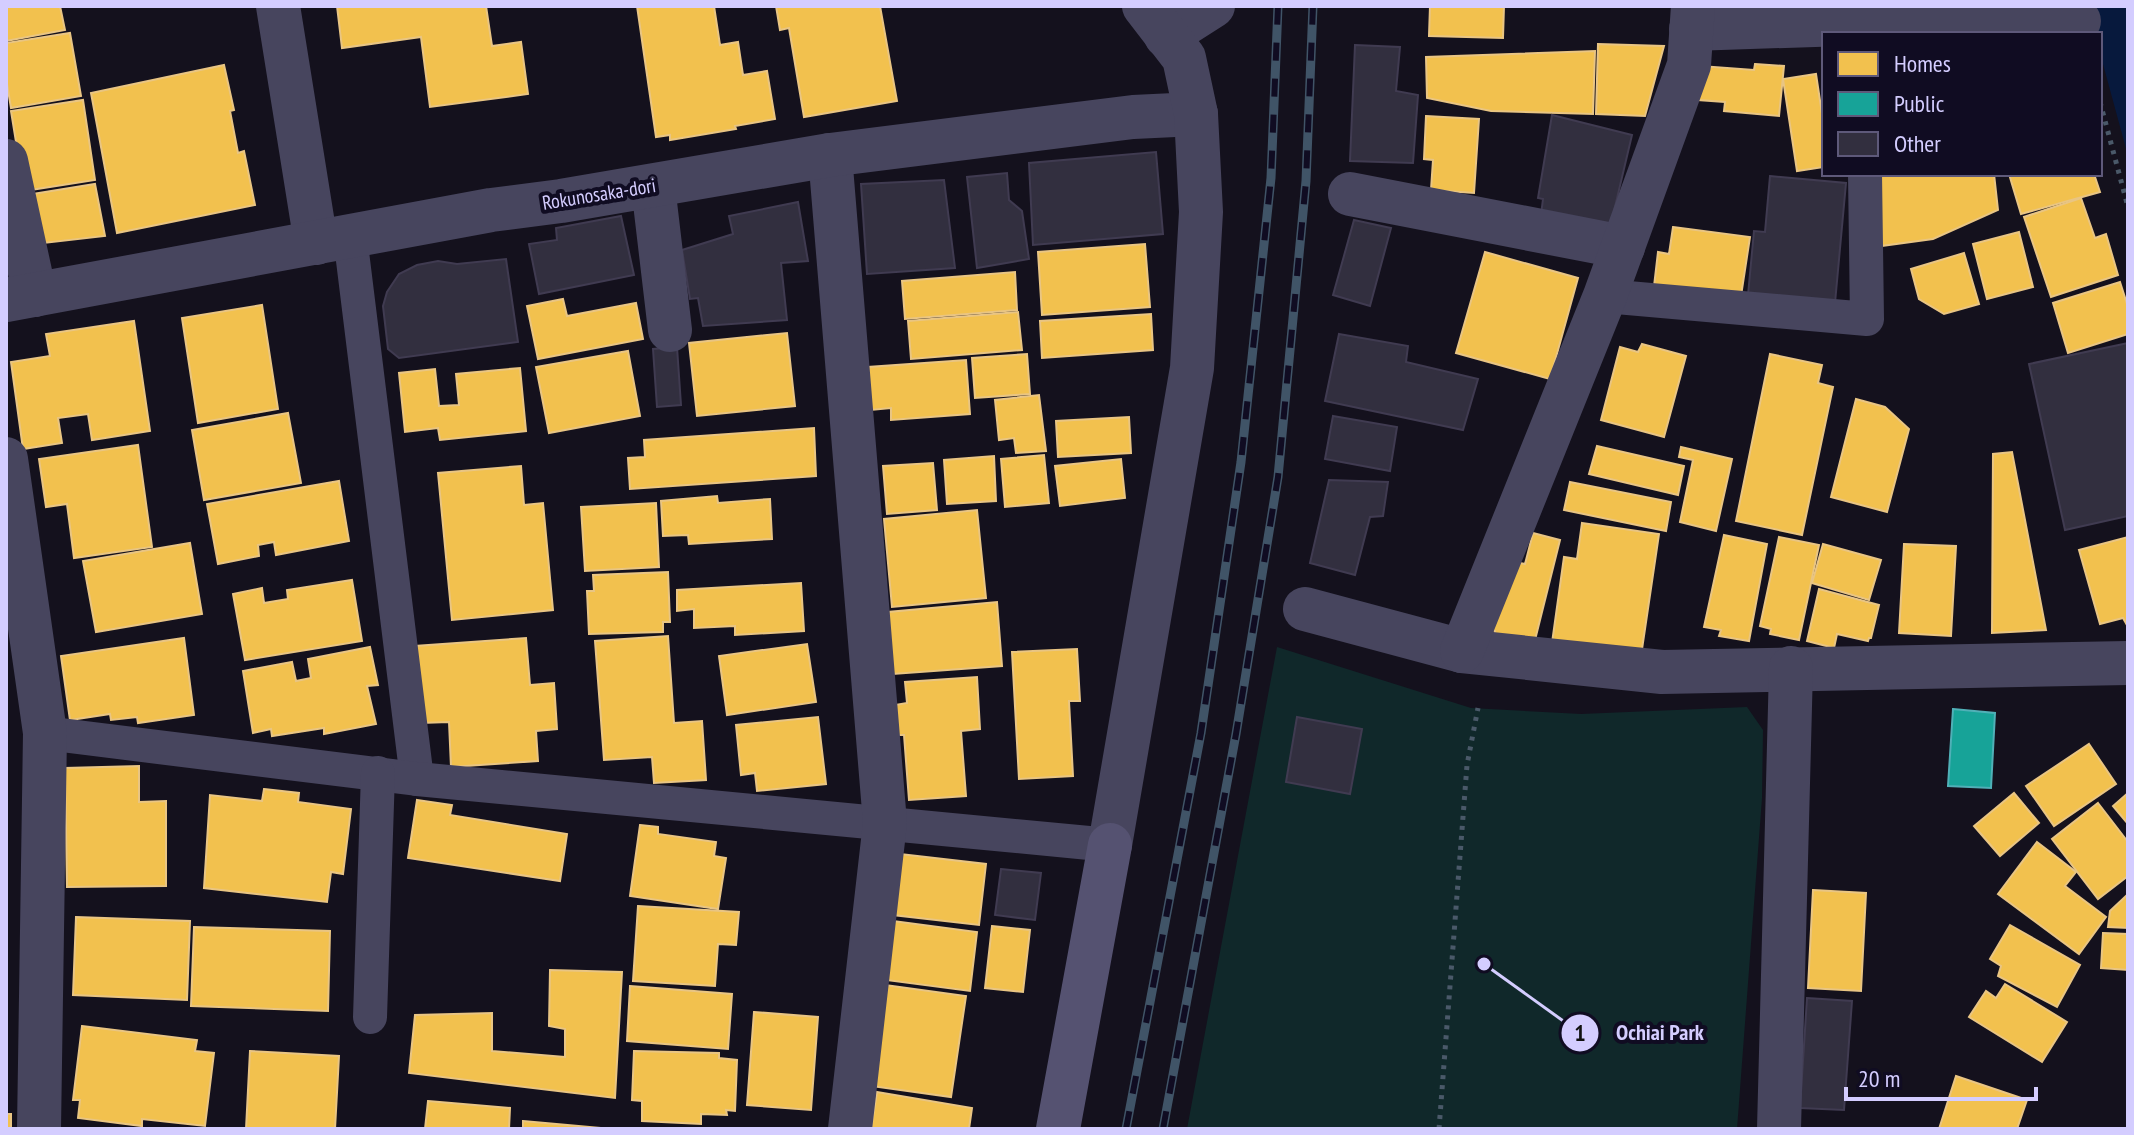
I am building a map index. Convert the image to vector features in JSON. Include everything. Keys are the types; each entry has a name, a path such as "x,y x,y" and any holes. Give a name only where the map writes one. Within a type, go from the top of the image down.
{"street":[{"path":"278,6 333,239"},
{"path":"1058,1129 1192,368 1201,212 1196,114 1184,58 1155,21 1213,6"},
{"path":"1475,653 1689,65 1692,18 1846,29 2079,21"},
{"name":"Rokunosaka-dori","path":"20,298 491,210 830,155 1133,117 1196,114"},
{"path":"830,155 885,823 850,1129"},
{"path":"6,161 20,298"},
{"path":"653,186 670,330"},
{"path":"1350,194 1623,247"},
{"path":"6,459 45,733 39,1129"},
{"path":"1305,609 1475,653 1662,672 2128,663"},
{"path":"1779,1129 1791,668"}],"lane":[{"path":"1605,296 1867,319 1865,176"},
{"path":"333,239 417,779"},
{"path":"45,733 417,779 1110,845"},
{"path":"370,1017 378,773"}],"path":[{"path":"2102,110 2128,207"},
{"path":"1439,1129 1475,653"}],"green space":[{"path":"1277,647 1471,708 1581,714 1747,707 1763,730 1762,798 1737,1129 1187,1129"}],"water":[{"path":"2087,6 2128,6 2128,156 2102,60 2102,32 2094,32"}],"building: Homes":[{"path":"6,6 60,6 65,30 6,41"},
{"path":"337,6 486,6 492,46 521,42 528,94 430,107 421,37 342,48"},
{"path":"637,6 714,6 720,45 738,42 743,75 767,71 775,119 670,140 670,135 656,137"},
{"path":"776,6 880,6 897,101 804,117 789,28 780,30"},
{"path":"1430,6 1504,6 1503,38 1429,36"},
{"path":"70,33 81,96 11,108 6,78 6,43"},
{"path":"1598,44 1664,46 1645,116 1596,114"},
{"path":"1595,51 1593,114 1491,111 1427,98 1426,57"},
{"path":"1755,64 1784,66 1779,116 1724,111 1725,102 1698,100 1701,66 1754,70"},
{"path":"224,65 234,110 230,111 238,153 244,151 255,205 117,233 91,93"},
{"path":"1816,74 1822,114 1822,167 1797,171 1783,79"},
{"path":"83,100 95,180 24,191 11,111"},
{"path":"1426,116 1479,119 1474,193 1431,190 1433,160 1424,159"},
{"path":"1872,176 1994,176 1998,210 1933,239 1881,246"},
{"path":"2010,176 2095,176 2100,192 2021,214"},
{"path":"95,184 105,236 35,244 26,195"},
{"path":"2081,198 2095,238 2106,234 2118,275 2051,297 2024,217"},
{"path":"1673,227 1750,237 1741,296 1653,295 1658,252 1669,254"},
{"path":"2019,232 2033,287 1987,299 1973,244"},
{"path":"1145,244 1150,307 1042,315 1038,252"},
{"path":"1485,252 1578,278 1550,379 1456,353"},
{"path":"1964,253 1979,304 1944,314 1919,299 1911,269"},
{"path":"1015,272 1017,310 905,319 902,281"},
{"path":"2120,282 2128,307 2128,334 2068,353 2053,303"},
{"path":"563,299 567,316 636,303 643,339 538,359 527,306"},
{"path":"262,305 278,409 198,423 182,318"},
{"path":"1018,312 1022,350 911,359 908,321"},
{"path":"1151,314 1153,350 1042,358 1040,321"},
{"path":"134,321 150,431 92,440 88,414 58,418 62,443 23,449 11,362 50,356 46,334"},
{"path":"787,333 795,406 697,416 689,343"},
{"path":"1642,344 1686,356 1664,437 1601,420 1620,347 1638,352"},
{"path":"628,351 640,416 549,433 536,367"},
{"path":"1027,354 1030,394 975,398 972,358"},
{"path":"1770,354 1822,365 1818,383 1833,387 1802,535 1736,521"},
{"path":"966,360 970,414 891,420 891,408 871,410 868,367"},
{"path":"520,368 526,431 440,440 438,428 405,432 399,373 435,369 439,406 459,405 456,374"},
{"path":"1039,395 1046,451 1016,453 1014,438 999,440 995,400"},
{"path":"1856,399 1885,407 1909,429 1887,512 1831,497"},
{"path":"288,413 301,483 204,500 192,430"},
{"path":"1129,417 1131,453 1058,457 1056,421"},
{"path":"814,428 816,476 630,489 628,458 645,457 644,440"},
{"path":"138,445 152,547 74,558 67,504 46,507 39,459"},
{"path":"1597,446 1684,466 1678,495 1589,474"},
{"path":"1681,447 1732,459 1716,531 1680,522 1693,460 1679,457"},
{"path":"2012,452 2046,630 1992,633 1993,454"},
{"path":"1044,455 1049,503 1005,507 1001,459"},
{"path":"994,456 996,501 947,504 944,460"},
{"path":"1121,459 1125,498 1060,506 1055,466"},
{"path":"933,463 937,510 887,514 883,466"},
{"path":"521,466 524,505 543,503 553,610 452,620 438,473"},
{"path":"339,481 349,541 276,555 274,542 258,545 259,556 218,564 207,504"},
{"path":"1570,482 1671,502 1666,531 1564,510"},
{"path":"717,496 718,503 770,499 772,539 689,544 688,535 663,536 661,501"},
{"path":"656,503 659,567 585,571 581,507"},
{"path":"977,510 986,598 892,607 884,519"},
{"path":"1582,523 1659,534 1641,656 1552,643 1564,557 1577,559"},
{"path":"1533,533 1560,540 1532,652 1493,642 1495,631 1490,629 1515,562 1525,564"},
{"path":"1724,535 1767,544 1749,641 1719,636 1721,630 1704,627"},
{"path":"1779,537 1819,545 1799,640 1770,634 1771,629 1760,626"},
{"path":"2128,537 2128,627 2123,618 2100,624 2079,550"},
{"path":"190,543 202,614 96,632 83,561"},
{"path":"1823,544 1881,560 1869,600 1812,583"},
{"path":"1904,544 1956,546 1951,636 1899,633"},
{"path":"668,572 670,622 663,622 663,632 589,634 587,591 594,591 593,575"},
{"path":"352,580 362,641 245,660 233,594 262,588 264,603 288,599 287,590"},
{"path":"801,583 804,631 735,635 735,626 694,628 694,609 677,611 677,590"},
{"path":"1819,589 1879,605 1868,641 1837,634 1834,648 1807,641"},
{"path":"997,602 1002,666 893,674 888,612"},
{"path":"668,636 674,723 702,721 706,780 654,783 652,757 604,760 595,641"},
{"path":"184,638 194,715 138,723 137,717 111,720 110,714 70,720 61,656"},
{"path":"526,638 530,685 554,683 557,729 536,731 538,761 451,767 449,722 421,723 415,646"},
{"path":"807,644 816,702 727,715 719,656"},
{"path":"370,647 378,685 367,686 376,724 324,734 324,728 272,736 271,729 253,733 243,671 292,662 296,681 311,678 308,659"},
{"path":"1077,649 1080,701 1069,701 1073,776 1019,779 1012,652"},
{"path":"977,677 980,729 961,731 966,796 909,800 904,735 898,735 895,705 907,703 905,682"},
{"path":"818,717 826,784 757,791 755,773 741,775 736,725"},
{"path":"2089,744 2116,784 2054,826 2026,786"},
{"path":"139,766 139,802 166,801 166,886 67,887 65,768"},
{"path":"264,789 299,793 298,802 351,809 343,874 331,872 327,902 204,888 210,795 262,801"},
{"path":"2014,793 2039,823 2000,856 1974,826"},
{"path":"2128,793 2128,824 2113,806"},
{"path":"417,800 452,805 450,815 567,834 560,881 408,858"},
{"path":"2098,803 2128,842 2128,876 2098,899 2052,839"},
{"path":"640,825 658,827 658,834 716,842 714,856 726,858 718,909 630,896"},
{"path":"2037,842 2076,872 2065,886 2106,917 2079,954 1998,894"},
{"path":"900,854 986,864 979,925 893,915"},
{"path":"1813,890 1866,893 1861,991 1808,988"},
{"path":"2128,894 2128,928 2108,927 2110,911"},
{"path":"638,906 739,912 736,945 718,944 715,986 633,981"},
{"path":"76,917 190,921 187,1000 73,995"},
{"path":"893,921 977,932 970,991 886,980"},
{"path":"2010,925 2080,965 2057,1007 1998,976 2001,966 1990,959"},
{"path":"992,926 1030,930 1023,992 985,988"},
{"path":"194,927 330,931 328,1011 191,1006"},
{"path":"2103,933 2128,934 2128,970 2101,968"},
{"path":"550,970 622,972 615,1098 409,1073 415,1015 492,1013 492,1051 565,1057 565,1029 549,1026"},
{"path":"2005,984 2067,1022 2042,1062 1969,1017 1986,991 1996,998"},
{"path":"885,985 966,996 951,1097 871,1086"},
{"path":"630,986 732,994 728,1049 627,1041"},
{"path":"754,1012 818,1017 811,1110 747,1105"},
{"path":"82,1026 197,1040 195,1051 214,1053 205,1126 142,1119 142,1126 78,1118 80,1100 73,1100"},
{"path":"250,1051 339,1056 335,1129 246,1129"},
{"path":"634,1051 719,1053 719,1058 737,1060 735,1111 726,1110 727,1115 701,1114 701,1124 642,1121 642,1101 632,1100"},
{"path":"1956,1076 2027,1100 2017,1129 1939,1129"},
{"path":"877,1092 972,1108 969,1129 871,1129"},
{"path":"428,1101 510,1108 509,1129 425,1129"},
{"path":"6,1114 11,1114 11,1129 6,1129"},
{"path":"523,1121 612,1129 523,1129"}],"building: Public":[{"path":"1953,709 1995,713 1991,788 1948,786"}],"building: Other":[{"path":"1355,45 1400,47 1396,91 1418,95 1413,163 1350,161"},
{"path":"1552,115 1632,135 1610,228 1541,215 1543,199 1538,198"},
{"path":"1156,152 1163,234 1033,245 1029,163"},
{"path":"1007,173 1009,200 1022,211 1029,259 977,268 967,177"},
{"path":"1770,176 1846,183 1835,303 1748,295 1754,231 1765,232"},
{"path":"944,180 955,268 867,274 861,184"},
{"path":"798,202 808,261 781,263 787,320 703,326 698,298 690,299 682,250 733,234 729,216"},
{"path":"621,216 634,275 539,294 529,244 557,240 556,228"},
{"path":"1354,220 1391,228 1370,306 1333,295"},
{"path":"506,259 518,342 399,358 388,349 383,306 387,292 399,274 417,265 438,261 457,264"},
{"path":"1339,334 1408,346 1406,362 1478,379 1463,430 1325,401"},
{"path":"2128,343 2128,516 2065,530 2029,364"},
{"path":"677,347 681,405 657,407 653,349"},
{"path":"1333,416 1397,427 1390,471 1325,459"},
{"path":"1329,480 1388,482 1383,516 1370,517 1355,575 1310,563"},
{"path":"1297,717 1362,729 1350,794 1286,782"},
{"path":"1001,869 1041,873 1035,920 995,915"},
{"path":"1807,998 1852,1001 1844,1110 1800,1108"}],"railway":[{"path":"1126,1129 1201,733 1241,462 1271,178 1278,6"},
{"path":"1163,1129 1236,734 1278,477 1306,181 1313,6"}],"place":[{"name":"Ochiai Park","path":"1484,964"}]}
